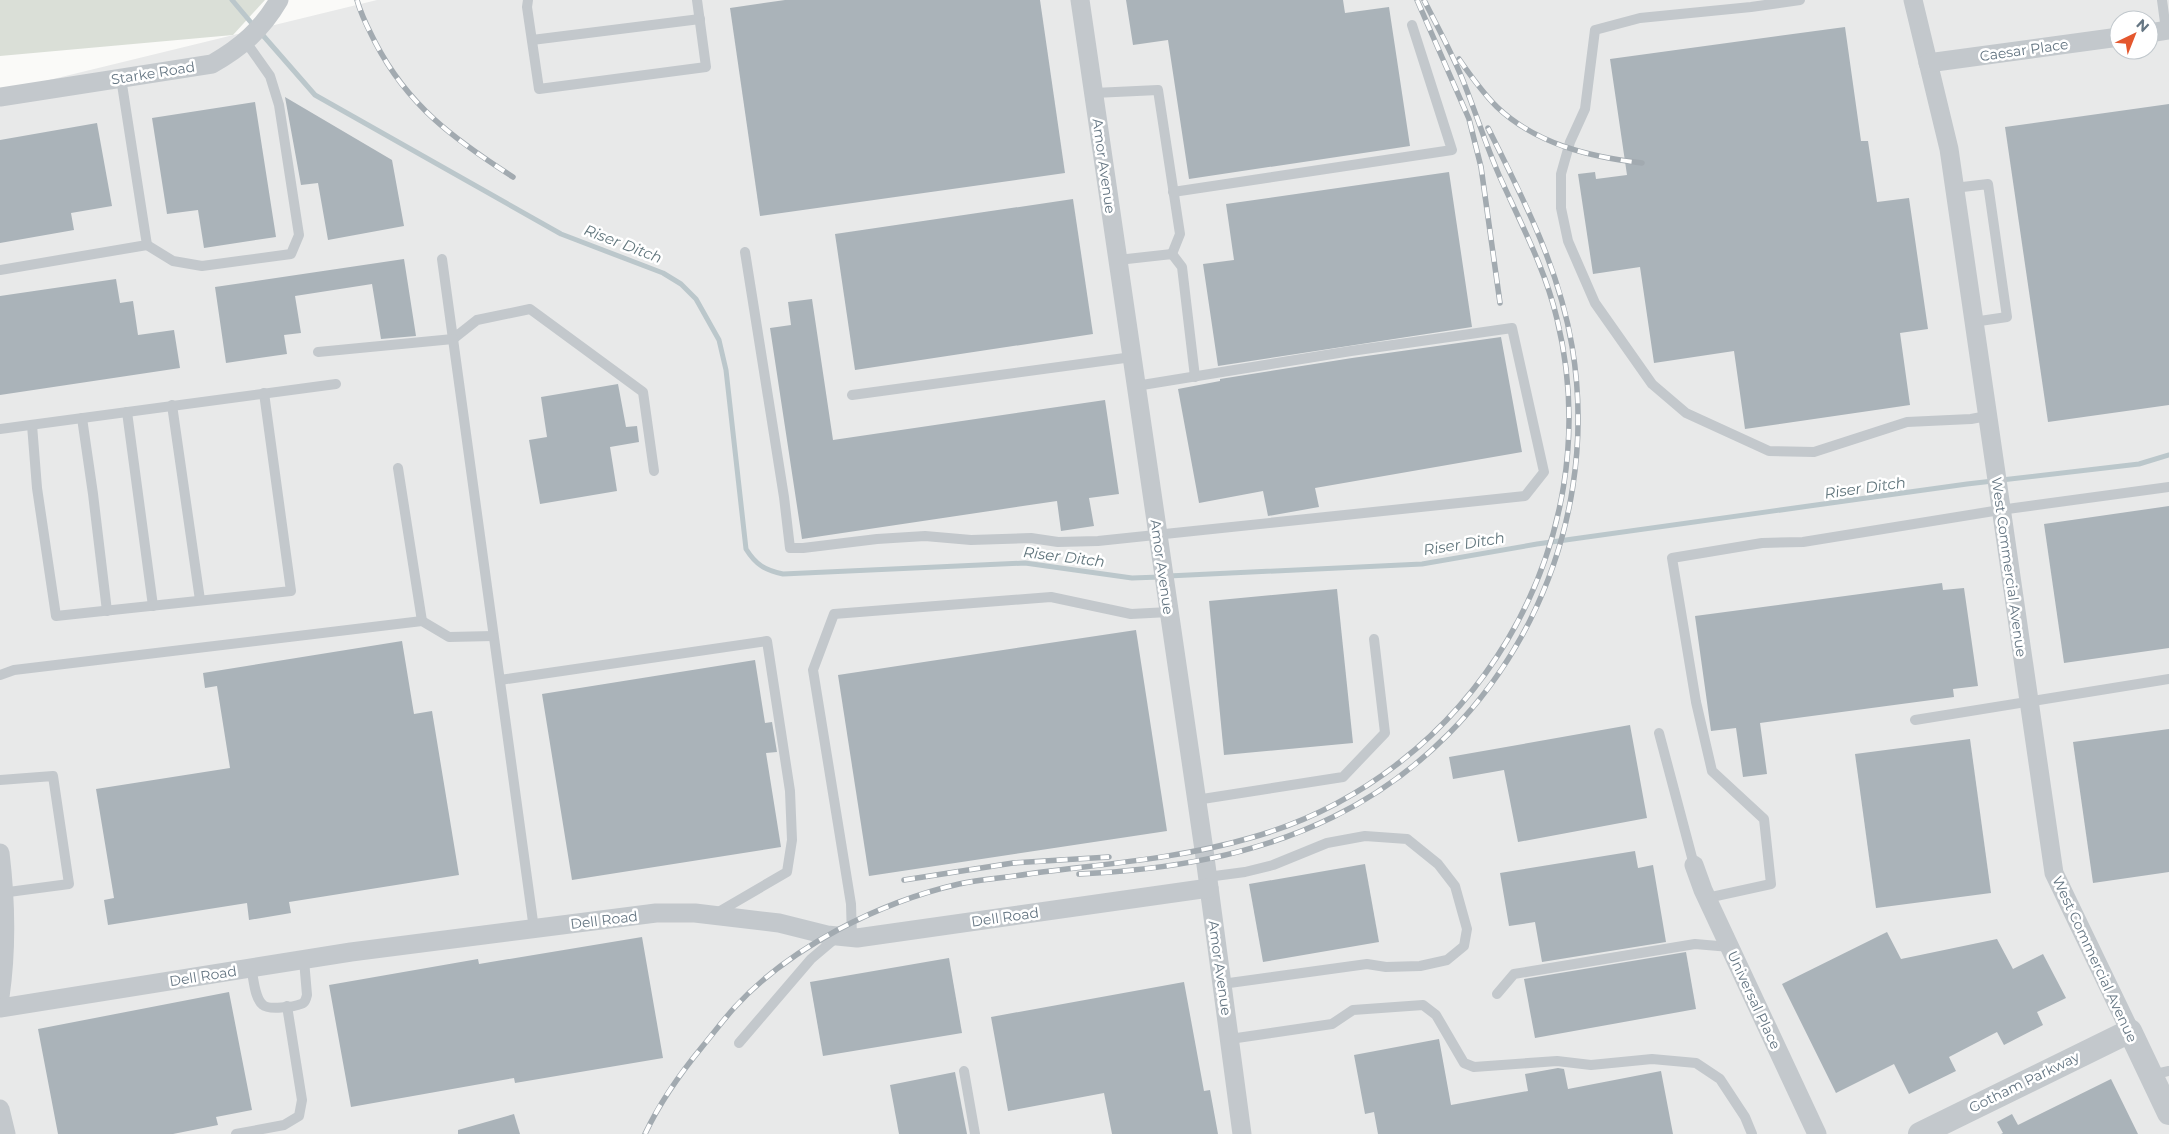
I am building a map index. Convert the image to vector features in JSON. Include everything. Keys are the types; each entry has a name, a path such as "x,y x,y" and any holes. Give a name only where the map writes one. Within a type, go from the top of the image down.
{"street":[{"name":"Starke Road","path":"0,97 212,64 246,42 269,18 279,0"},
{"name":"Amor Avenue","path":"1080,0 1208,882 1242,1134"},
{"name":"West Commercial Avenue","path":"1913,0 1949,149 2054,873 2130,1031 2160,1073 2169,1113"},
{"name":"Caesar Place","path":"1928,63 2109,38"},
{"path":"0,854 6,936 0,997"},
{"name":"Universal Place","path":"1694,865 1707,898 1818,1134"},
{"name":"Dell Road","path":"0,1008 304,960 656,913 694,913 779,923 845,936 900,932 1208,882"},
{"name":"Gotham Parkway","path":"1920,1134 2130,1031"},
{"path":"0,1109 6,1134"}],"lane":[{"path":"528,0 527,7 539,89 706,67 697,0"},
{"path":"1800,0 1640,18 1595,30 1585,109 1570,142 1561,174 1561,200 1568,241 1595,303 1652,384 1686,412 1769,451 1814,452 1907,422 1971,419 1987,416"},
{"path":"2161,31 2162,0"},
{"path":"532,40 700,19"},
{"path":"1173,192 1452,150 1412,25"},
{"path":"0,270 148,245 173,261 202,266 291,254 300,235 279,105 270,76 246,42"},
{"path":"121,78 148,245"},
{"path":"1094,93 1158,90 1180,234 1172,254"},
{"path":"1954,188 1988,184 2007,318 1973,322"},
{"path":"745,252 784,497 790,548 925,536 971,540 1031,538 1058,542 1098,541 1525,496 1544,472 1512,328 1350,351 1136,386"},
{"path":"1118,260 1172,254"},
{"path":"1172,254 1182,267 1195,377"},
{"path":"442,259 534,929"},
{"path":"318,352 453,339 477,320 530,309 643,392 654,470"},
{"path":"852,396 1132,357"},
{"path":"0,429 336,384"},
{"path":"32,425 37,488 56,616 290,591 264,393"},
{"path":"172,405 200,600"},
{"path":"127,412 153,606"},
{"path":"82,418 107,611"},
{"path":"398,468 422,621"},
{"path":"1707,898 1772,884 1764,818 1712,771 1696,702 1672,558 1762,543 1803,542 2000,510 2169,488"},
{"path":"739,1043 811,959 845,936 851,904 814,670 834,614 1051,597 1131,614 1169,612"},
{"path":"0,674 24,669 422,621 449,638 494,636"},
{"path":"1196,800 1344,777 1385,734 1374,639"},
{"path":"500,680 767,641 790,791 792,840 787,872 712,916"},
{"path":"1915,720 2169,679"},
{"path":"1659,733 1694,865"},
{"path":"0,780 53,776 69,884 2,892"},
{"path":"1208,882 1273,865 1327,843 1365,836 1407,839 1438,864 1455,886 1467,929 1464,946 1448,960 1420,966 1386,967 1367,964 1222,984"},
{"path":"1497,994 1514,974 1695,944 1730,946"},
{"path":"251,968 258,1000 263,1006 270,1008 301,1004 306,1000 304,960"},
{"path":"1230,1039 1332,1024 1353,1010 1423,1005 1436,1015 1464,1063 1474,1067 1557,1061 1590,1065 1652,1059 1696,1063 1720,1080 1745,1118 1752,1134"},
{"path":"236,1134 284,1125 299,1116 302,1100 287,1006"},
{"path":"964,1071 975,1134"}],"shaded area":[{"path":"0,0 265,0 233,35 0,56"},
{"path":"377,0 2169,0 2169,1134 0,1134 0,92"}],"building":[{"path":"785,0 1040,0 1065,173 760,216 730,8"},
{"path":"1126,0 1343,0 1345,13 1389,7 1410,146 1189,179 1168,40 1133,45"},
{"path":"1845,27 1861,141 1868,141 1877,202 1909,198 1928,329 1900,333 1910,405 1745,429 1734,351 1654,363 1640,267 1593,274 1578,174 1595,172 1596,179 1627,175 1610,59"},
{"path":"285,97 392,160 404,226 328,240 318,183 301,185"},
{"path":"255,102 276,237 204,248 198,210 167,214 152,118"},
{"path":"2169,104 2169,405 2048,422 2005,127"},
{"path":"97,123 112,206 71,213 74,230 0,243 0,140"},
{"path":"1449,172 1472,327 1218,366 1203,264 1234,260 1226,204"},
{"path":"1073,199 1093,334 855,370 835,234"},
{"path":"404,259 416,336 381,339 372,284 295,296 301,333 284,335 287,354 226,363 215,287"},
{"path":"116,279 120,303 133,301 138,335 174,330 180,368 0,395 0,296"},
{"path":"812,299 833,440 1105,400 1119,494 1089,498 1094,526 1061,531 1057,501 802,539 770,328 791,325 788,302"},
{"path":"1501,337 1522,452 1315,488 1319,507 1268,516 1263,491 1199,503 1178,389 1220,381 1220,379"},
{"path":"618,384 626,427 637,426 639,442 610,447 617,491 540,504 529,440 547,437 541,397"},
{"path":"2169,506 2169,648 2064,663 2044,524"},
{"path":"1942,583 1943,590 1964,588 1978,686 1953,689 1954,697 1760,723 1767,774 1743,777 1736,728 1711,731 1695,616"},
{"path":"1337,589 1353,743 1224,755 1209,601"},
{"path":"1136,630 1167,831 869,876 838,675"},
{"path":"402,641 414,714 432,711 459,875 289,902 291,913 249,920 247,903 108,925 104,900 114,898 96,789 230,768 217,686 205,688 203,673"},
{"path":"755,660 765,723 772,722 777,752 766,753 781,847 572,880 542,694"},
{"path":"1630,725 1647,818 1518,842 1504,770 1453,779 1449,757"},
{"path":"2169,729 2169,872 2093,883 2073,742"},
{"path":"1970,739 1991,893 1876,908 1855,754"},
{"path":"1635,851 1638,868 1653,865 1666,942 1542,962 1535,922 1509,926 1500,873"},
{"path":"1365,864 1379,942 1263,962 1249,884"},
{"path":"1887,932 1901,959 1997,939 2013,969 2043,954 2066,998 2037,1012 2043,1025 2004,1045 1997,1032 1949,1057 1956,1071 1909,1094 1894,1064 1836,1093 1782,984"},
{"path":"642,937 663,1058 515,1083 514,1078 351,1107 329,985 478,959 479,964"},
{"path":"1686,952 1696,1009 1535,1038 1524,979"},
{"path":"949,958 962,1033 823,1056 810,982"},
{"path":"1184,982 1204,1091 1210,1090 1218,1134 1112,1134 1104,1093 1008,1111 991,1017"},
{"path":"229,992 252,1110 216,1117 218,1125 173,1134 58,1134 38,1029"},
{"path":"1439,1039 1451,1105 1528,1091 1525,1074 1558,1068 1564,1069 1568,1089 1661,1071 1673,1134 1378,1134 1374,1112 1365,1114 1354,1055"},
{"path":"955,1072 967,1134 899,1134 890,1085"},
{"path":"2111,1079 2138,1134 2001,1134 2003,1133 1997,1122 2012,1114 2018,1125"},
{"path":"514,1114 520,1134 458,1134 458,1130"}],"waterway":[{"name":"Riser Ditch","path":"232,0 254,26"},
{"name":"Riser Ditch","path":"260,32 315,95 561,234 663,273 681,284 696,299 719,340 726,370 746,549 761,566 783,574 1025,563 1132,578 1160,577"},
{"name":"Riser Ditch","path":"1168,576 1422,564 1537,544 1967,484 2139,464 2169,455"}],"railway":[{"path":"357,0 367,27 388,65 402,85 434,119 452,134 513,177"},
{"path":"1417,0 1469,119 1481,167 1500,303"},
{"path":"645,1134 678,1078 735,1007 757,985 809,946 868,915 898,902 929,892 959,884 1195,851 1250,838 1329,807 1399,763 1459,706 1507,640 1543,566 1563,487 1569,404 1557,319 1546,282 1494,163 1458,68 1424,0"},
{"path":"1459,59 1472,78 1497,107 1529,131 1565,147 1603,157 1642,163"},
{"path":"1079,874 1144,869 1209,859 1272,842 1333,817 1395,780 1448,734 1494,681 1530,621 1556,556 1573,488 1578,417 1572,346 1566,317 1549,261 1527,207 1488,128"},
{"path":"904,880 1013,863 1109,857"}]}
